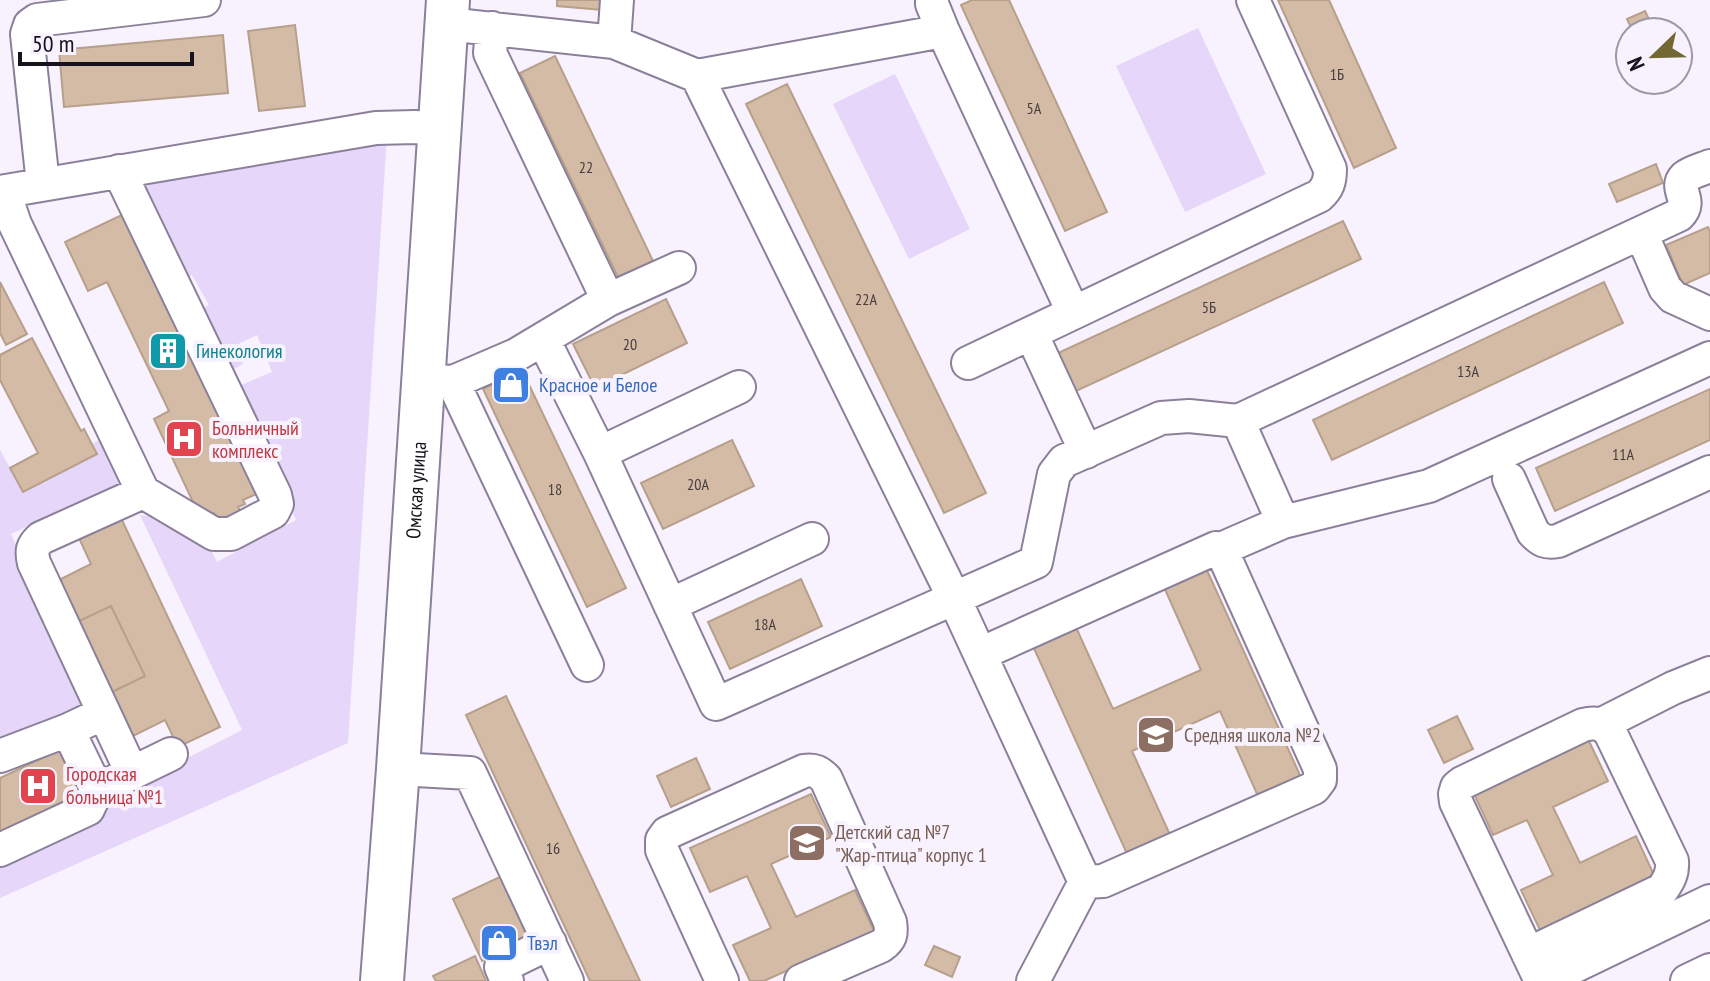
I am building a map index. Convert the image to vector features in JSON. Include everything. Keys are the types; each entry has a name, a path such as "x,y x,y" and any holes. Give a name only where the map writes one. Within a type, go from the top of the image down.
{"main road":[{"name":"Омская улица","path":"382,981 398,769 438,381 439,129 448,12"}],"lane":[{"path":"43,184 27,34 30,25 37,20 204,0"},
{"path":"614,42 617,0"},
{"path":"932,0 943,31 1073,312"},
{"path":"968,363 1305,203 1326,190 1330,169 1253,0"},
{"path":"448,12 492,28 614,42 697,76 943,31"},
{"path":"492,28 490,53 608,300"},
{"path":"697,76 954,598 1085,882"},
{"path":"119,171 275,495 277,504 273,512 231,534 214,534 143,492 2,192 43,184 119,171 376,128 439,129"},
{"path":"543,339 600,453 716,704 1036,562 1054,474 1064,461 1161,418 1189,416 1238,421 1679,215 1686,205 1682,180 1710,166"},
{"path":"1641,233 1665,288 1673,297 1710,314"},
{"path":"587,665 438,381 516,355 608,300 679,268"},
{"path":"1031,333 1086,452"},
{"path":"980,654 1216,548 1221,549 1283,522 1429,486 1710,358"},
{"path":"600,453 739,387"},
{"path":"1238,421 1283,522"},
{"path":"1509,479 1533,532 1548,543 1710,472"},
{"path":"132,773 31,553 33,545 41,538 143,492"},
{"path":"670,605 812,539"},
{"path":"1085,882 1103,881 1314,788 1320,780 1320,769 1221,549"},
{"path":"1538,972 1456,802 1457,787 1583,725 1602,724 1710,673"},
{"path":"0,756 104,713"},
{"path":"1538,972 1662,890 1673,871 1672,861 1610,732 1602,724"},
{"path":"68,730 97,790"},
{"path":"0,850 88,809 97,790 171,754"},
{"path":"398,769 470,773 567,981"},
{"path":"722,981 662,850 662,840 667,833 804,771 813,770 826,779 890,922 892,933 881,946 801,981"},
{"path":"1033,981 1085,882"},
{"path":"1538,972 1710,901"},
{"path":"507,981 501,967 550,943"},
{"path":"1687,981 1710,970"}],"shaded area":[{"path":"1198,28 1266,174 1185,212 1116,66"},
{"path":"895,74 970,229 909,259 833,104"},
{"path":"387,135 348,743 0,898 0,854 242,730 140,515 165,518 172,530 189,526 207,542 217,562 296,520 234,388 272,372 257,335 234,346 243,364 227,373 198,310 209,305 192,275 183,278 139,183"},
{"path":"108,435 129,479 11,534 87,705 0,745 0,450 24,492 97,454 92,444"}],"building":[{"path":"557,0 603,0 602,10 557,6"},
{"path":"972,0 1009,0 1107,212 1065,231 961,5"},
{"path":"1278,0 1329,0 1396,148 1354,168"},
{"path":"295,25 305,106 259,111 248,31"},
{"path":"223,35 228,93 64,107 59,50"},
{"path":"555,56 653,261 618,277 520,73"},
{"path":"787,84 986,493 944,513 746,104"},
{"path":"1656,164 1663,183 1617,202 1609,184"},
{"name":"Гинекология","path":"130,211 263,491 243,500 245,504 238,507 241,513 219,523 214,513 201,519 154,419 169,411 107,282 88,291 65,242"},
{"path":"1343,221 1361,259 1074,392 1056,354"},
{"path":"1708,227 1710,273 1683,285 1666,245"},
{"path":"0,282 27,334 6,345 0,333"},
{"path":"1604,282 1623,323 1332,460 1313,420"},
{"path":"666,299 687,343 595,388 573,344"},
{"path":"32,338 81,431 84,429 97,454 23,492 10,468 38,453 0,380 0,355"},
{"path":"522,370 626,588 587,607 483,389"},
{"path":"1710,389 1710,440 1555,511 1536,468"},
{"path":"732,440 754,486 663,529 641,483"},
{"path":"120,516 220,727 178,747 165,720 133,736 112,692 145,676 111,606 79,621 59,580 91,564 78,536"},
{"path":"1205,566 1304,784 1261,803 1220,711 1132,751 1171,837 1128,856 1032,644 1075,625 1113,709 1201,670 1163,585"},
{"path":"801,579 822,626 730,669 708,622"},
{"path":"111,606 145,676 112,692 79,621"},
{"path":"506,696 640,981 590,981 466,715"},
{"path":"1457,716 1473,749 1444,763 1428,730"},
{"path":"1588,739 1608,781 1553,807 1580,863 1636,836 1654,875 1540,930 1521,890 1553,875 1527,820 1493,835 1474,794"},
{"name":"Городская больница №1","path":"59,750 80,794 0,831 0,778"},
{"path":"696,758 710,789 671,807 657,776"},
{"path":"811,794 831,837 771,864 796,917 855,890 874,931 764,981 750,981 733,945 771,928 747,876 710,892 690,848"},
{"path":"506,874 535,936 482,961 453,899"},
{"path":"934,946 960,957 952,977 925,965"},
{"path":"475,956 486,981 436,981 433,976"}],"place":[{"name":"Гинекология","path":"168,351"},
{"name":"Красное и Белое","path":"511,385"},
{"name":"Больничный комплекс","path":"184,439"},
{"name":"Средняя школа №2","path":"1156,735"},
{"name":"Городская больница №1","path":"38,786"},
{"name":"Детский сад №7 \"Жар-птица\" корпус 1","path":"807,843"},
{"name":"Твэл","path":"499,943"}]}
